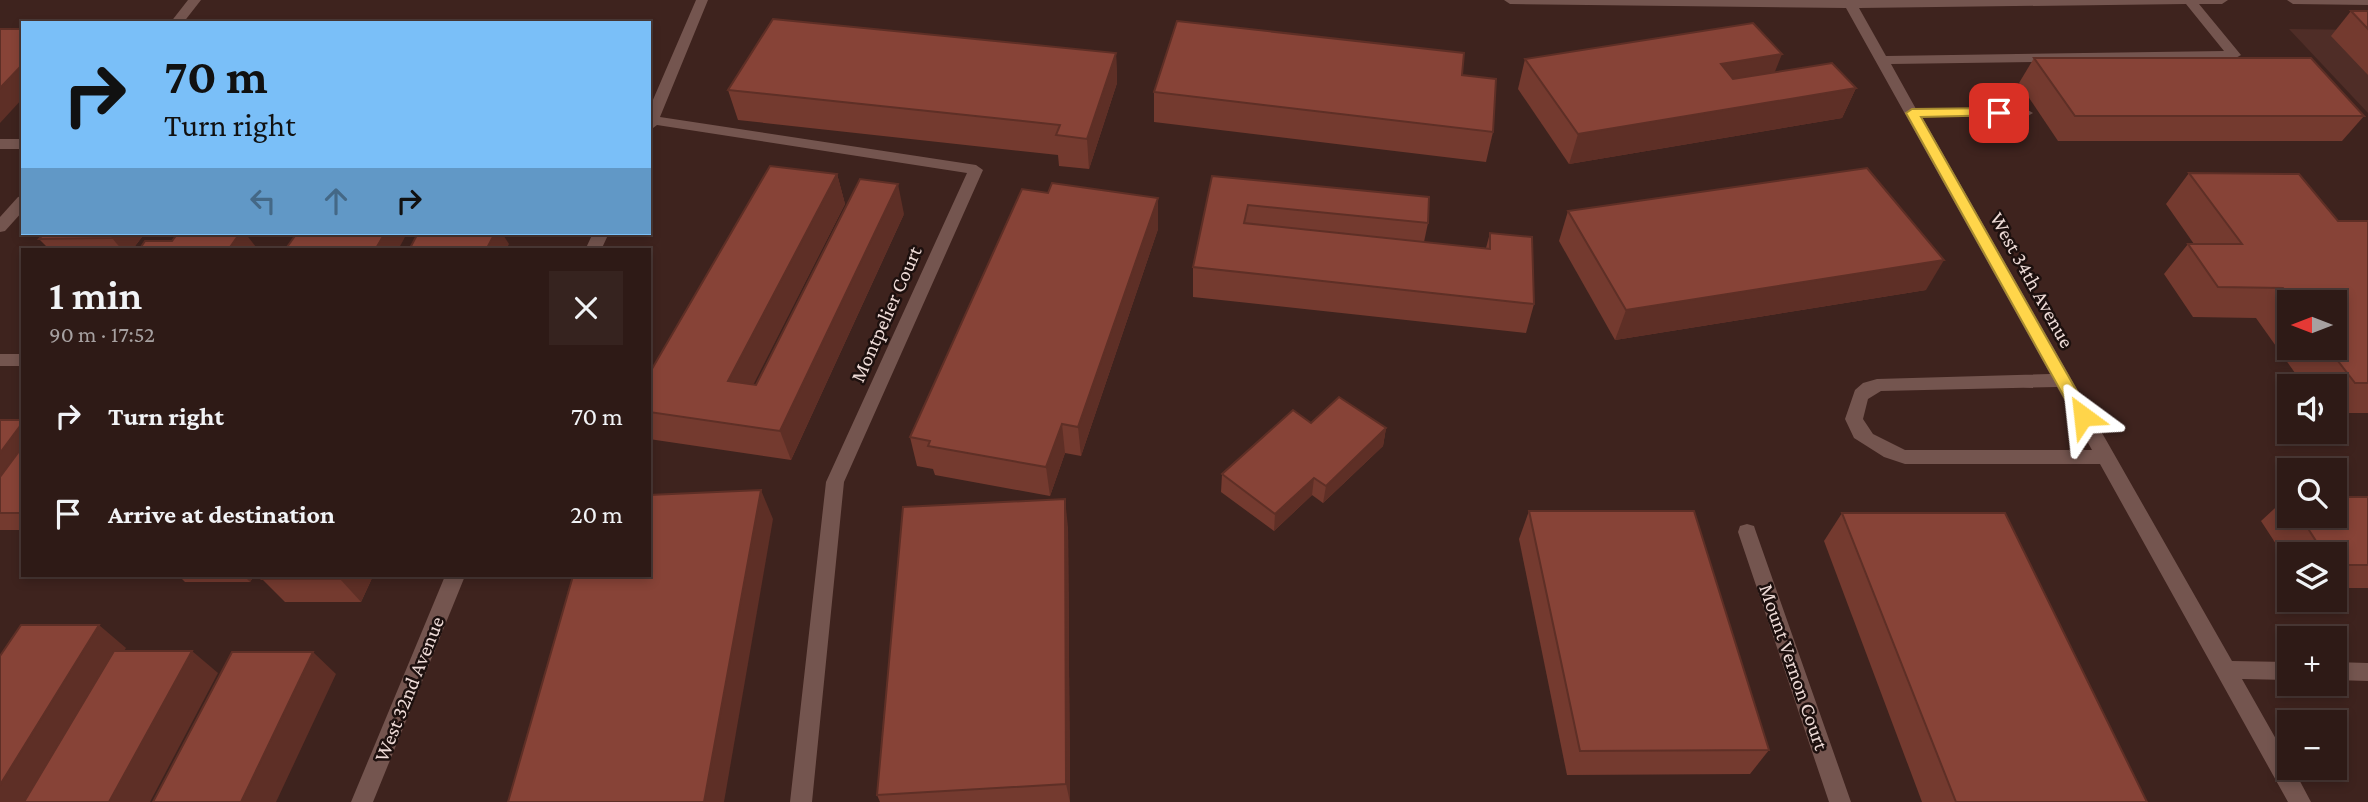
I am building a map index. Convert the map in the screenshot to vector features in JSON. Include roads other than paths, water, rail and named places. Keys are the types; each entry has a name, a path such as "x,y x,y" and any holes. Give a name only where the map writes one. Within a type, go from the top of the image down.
{"street":[{"path":"178,21 195,0"},
{"path":"651,124 702,0"},
{"path":"1510,0 2222,0"},
{"path":"2293,0 2368,1"},
{"path":"1882,60 2234,55 2190,1"},
{"name":"West 34th Avenue","path":"1849,2 2300,802"},
{"path":"1912,113 2026,113"},
{"name":"Montpelier Court","path":"651,124 976,170 835,482 801,802"},
{"path":"0,144 21,144"},
{"path":"0,227 21,203"},
{"path":"0,360 21,360"},
{"path":"2062,380 1881,384 1868,387 1860,398 1854,419 1859,432 1888,453 1905,457 2106,457"},
{"name":"Mount Vernon Court","path":"1748,532 1840,802"},
{"name":"West 32nd Avenue","path":"362,802 455,577"},
{"path":"2226,670 2277,671"},
{"path":"2347,671 2368,672"}]}
